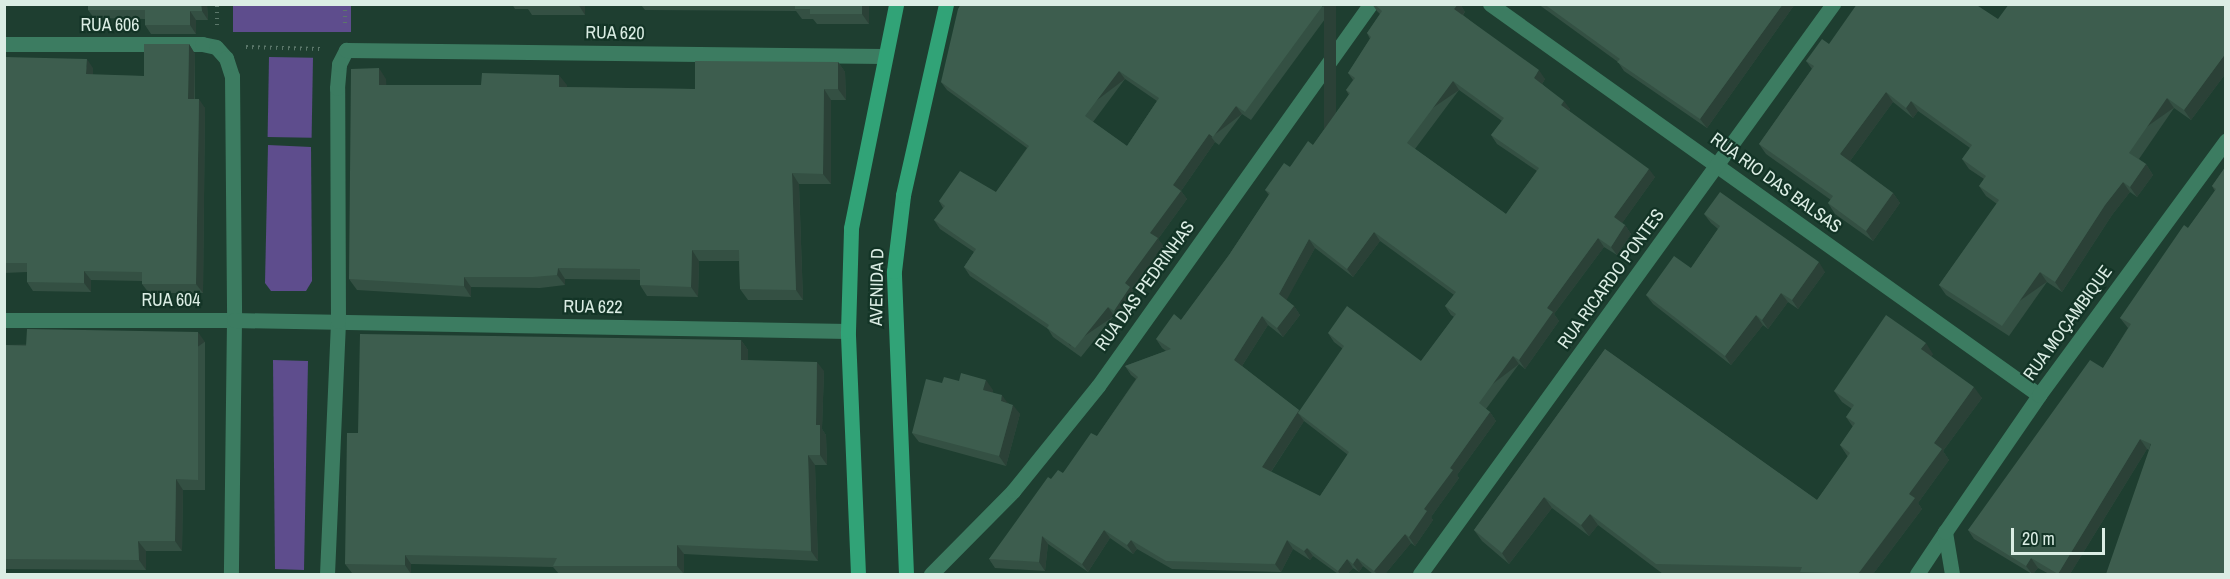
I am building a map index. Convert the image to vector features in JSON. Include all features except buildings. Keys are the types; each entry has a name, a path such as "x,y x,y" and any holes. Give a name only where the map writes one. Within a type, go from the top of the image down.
{"street":[{"name":"AVENIDA D","path":"858,574 848,331 851,228 896,4"},
{"name":"AVENIDA D","path":"906,574 894,271 903,195 946,4"},
{"name":"RUA DAS PEDRINHAS","path":"931,574 1013,491 1098,386 1370,4"},
{"name":"RUA RIO DAS BALSAS","path":"1490,4 2039,395"},
{"name":"RUA RICARDO PONTES","path":"1420,574 1833,4"},
{"name":"RUA 606","path":"4,44 216,47"},
{"path":"216,47 226,58 232,76 234,320 231,574"},
{"name":"RUA 620","path":"346,50 884,56"},
{"path":"327,574 338,321 337,88 339,64 346,50"},
{"name":"RUA MOÇAMBIQUE","path":"1917,574 2039,395 2226,140"},
{"name":"RUA 604","path":"4,320 338,321"},
{"name":"RUA 622","path":"338,321 848,331"},
{"path":"1945,532 1952,574"}],"path":[{"path":"216,47 346,50"}],"shaded area":[{"path":"233,5 351,5 351,32 233,32"},
{"path":"269,57 313,58 312,138 268,137"},
{"path":"268,145 311,147 312,281 306,291 271,291 265,283"},
{"path":"273,360 308,361 304,570 275,569"}]}
